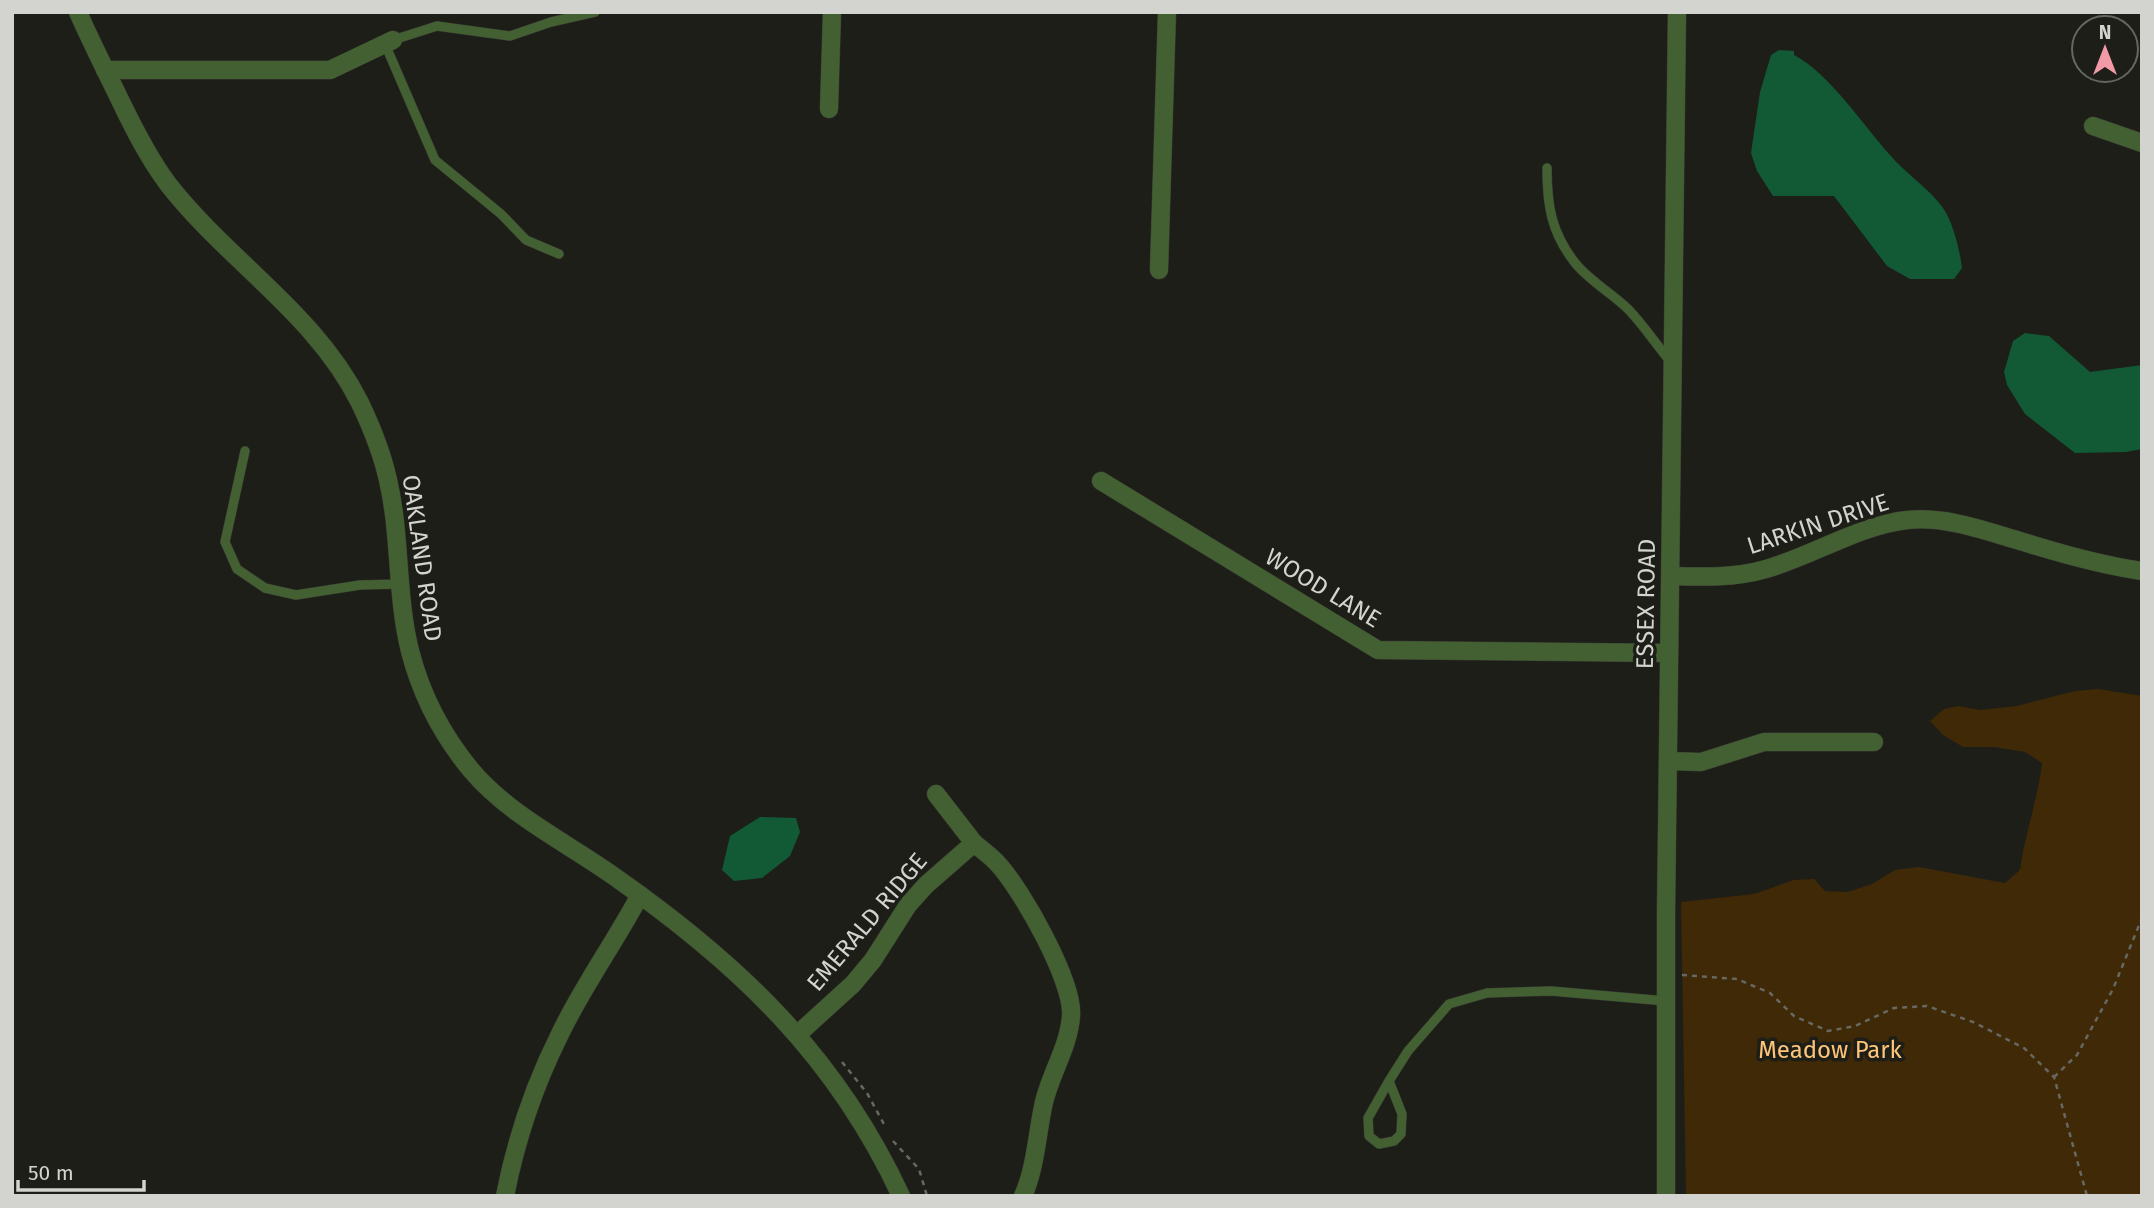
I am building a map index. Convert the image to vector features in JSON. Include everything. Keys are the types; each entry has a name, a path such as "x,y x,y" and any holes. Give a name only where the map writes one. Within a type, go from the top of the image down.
{"street":[{"name":"OAKLAND ROAD","path":"78,12 137,135 167,183 204,225 314,335 342,369 377,442 389,484 410,651 422,689 443,729 471,770 513,810 640,895 711,949 757,991 798,1034 850,1103 901,1196"},
{"path":"829,109 832,12"},
{"path":"1159,270 1167,12"},
{"name":"ESSEX ROAD","path":"1666,1196 1677,12"},
{"path":"105,71 330,70 389,42"},
{"path":"2093,126 2142,143"},
{"name":"WOOD LANE","path":"1101,481 1378,650 1669,653"},
{"name":"LARKIN DRIVE","path":"1671,576 1727,576 1768,569 1877,525 1910,520 1944,521 2110,567 2142,571"},
{"path":"1668,761 1701,762 1765,742 1874,742"},
{"path":"936,794 974,843 999,865 1021,896 1064,976 1070,994 1072,1014 1069,1034 1053,1070 1044,1100 1032,1168 1023,1196"},
{"name":"EMERALD RIDGE","path":"798,1034 873,960 892,926 917,895 974,843"},
{"path":"505,1196 520,1129 537,1084 561,1032 640,895"}],"lane":[{"path":"559,254 526,240 501,214 435,160 389,42 437,26 510,36 551,22 595,12"},
{"path":"1546,168 1546,200 1564,245 1577,265 1629,310 1673,365"},
{"path":"246,451 225,542 237,569 265,588 296,595 360,586 400,584"},
{"path":"1389,1081 1402,1114 1401,1134 1394,1141 1379,1144 1369,1136 1368,1118 1389,1081 1408,1051 1449,1004 1487,993 1551,991 1666,1001"}],"path":[{"path":"2054,1077 2077,1055 2113,989 2142,918"},
{"path":"1666,975 1706,975 1737,979 1770,993 1794,1016 1828,1031 1855,1026 1894,1008 1927,1006 1973,1021 2024,1048 2054,1077 2087,1196"},
{"path":"836,1056 867,1093 887,1130"},
{"path":"891,1138 919,1169 927,1196"}],"green space":[{"name":"Meadow Park","path":"2099,689 2142,696 2142,1196 1686,1196 1681,902 1754,894 1794,880 1814,879 1825,891 1848,892 1872,884 1895,870 1919,867 2005,883 2020,870 2042,763 2025,752 1994,747 1963,747 1943,735 1930,721 1944,709 1958,706 1980,710 2017,706 2075,691"}],"shaded area":[{"path":"1779,50 1794,51 1794,55 1820,74 1896,162 1943,208 1953,229 1961,261 1962,268 1954,279 1910,279 1887,266 1834,196 1773,196 1757,171 1751,153 1760,92 1771,55"},
{"path":"2025,333 2049,336 2090,372 2142,365 2142,449 2075,453 2025,414 2007,385 2004,372 2013,341"},
{"path":"760,817 796,818 800,832 790,856 762,878 734,881 722,870 730,836"}]}
